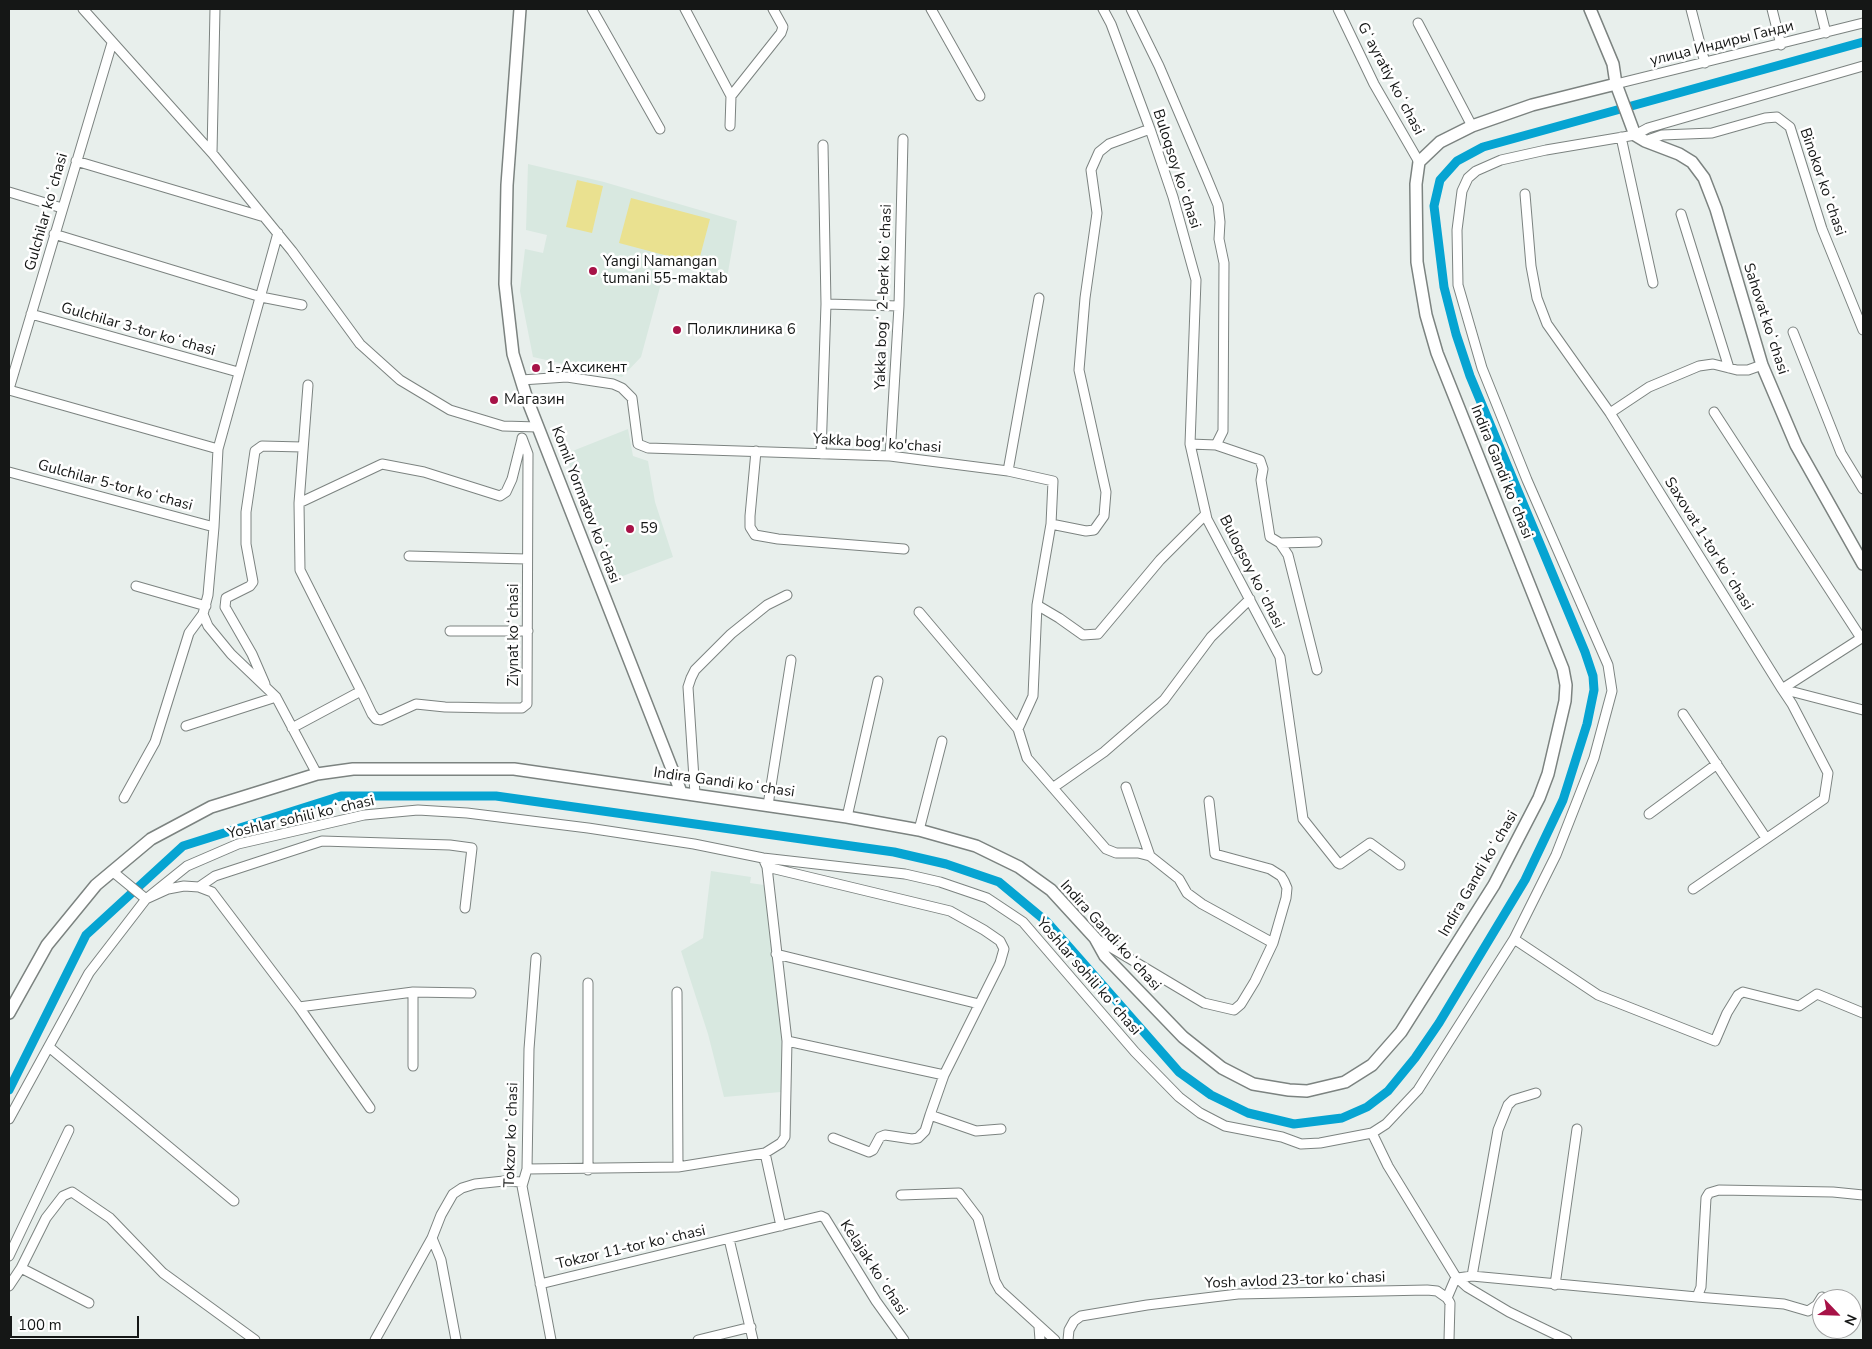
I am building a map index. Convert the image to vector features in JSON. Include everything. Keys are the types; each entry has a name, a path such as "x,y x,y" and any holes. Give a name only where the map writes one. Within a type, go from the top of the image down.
{"street":[{"path":"83,9 212,153 261,216 278,233 360,344 400,380 450,410 503,426 538,427"},
{"path":"212,153 215,9"},
{"name":"Komil Yormatov koʻchasi","path":"520,9 507,185 505,284 513,354 538,427 681,792"},
{"path":"592,9 660,129"},
{"path":"684,9 731,96 730,126"},
{"path":"731,96 772,46 783,28 773,9"},
{"path":"931,9 980,96"},
{"name":"Buloqsoy koʻchasi","path":"1103,9 1111,24 1173,196 1196,280 1190,444 1206,514 1280,657 1303,820 1340,864 1370,844 1400,865"},
{"path":"1131,9 1159,66 1218,205 1219,239 1224,263 1224,346 1223,431 1216,445"},
{"name":"Gʻayratiy koʻchasi","path":"1338,9 1374,84 1419,162"},
{"path":"1590,9 1613,64 1618,89 1634,135"},
{"path":"1691,9 1705,63"},
{"path":"1772,9 1781,44"},
{"path":"1820,9 1826,33"},
{"path":"1418,23 1472,126"},
{"name":"улица Индиры Ганди","path":"1618,89 1705,63 1863,23"},
{"name":"Gulchilar koʻchasi","path":"9,390 112,43"},
{"path":"1567,1340 1453,1286 1372,1133 1398,1113 1418,1090 1514,939 1556,855 1594,758 1611,699 1612,682 1608,665 1527,480 1482,368 1458,286 1457,230 1462,191 1468,178 1476,171 1501,160 1546,150 1634,135 1648,128 1863,66"},
{"path":"1419,162 1440,142 1472,126 1532,105 1618,89"},
{"name":"Binokor koʻchasi","path":"1645,141 1662,135 1712,133 1766,118 1777,117 1790,127 1822,229 1863,330"},
{"path":"1052,524 1086,531 1094,530 1104,516 1106,492 1079,370 1085,298 1097,213 1091,170 1099,152 1109,144 1150,129"},
{"name":"Sahovat koʻchasi","path":"1634,135 1679,154 1692,162 1704,178 1716,209 1762,365 1796,445 1863,564"},
{"path":"1621,137 1653,282"},
{"name":"Yakka bogʻ 2-berk koʻchasi","path":"890,456 899,306 902,139"},
{"path":"821,454 826,304 823,145"},
{"path":"76,161 261,216"},
{"name":"Indira Gandi koʻchasi","path":"9,1013 47,945 96,885 117,875 151,839 211,807 317,774 353,769 514,769 847,817 919,830 976,846 1019,867 1065,903 1095,938 1105,956 1183,1037 1222,1068 1254,1084 1280,1089 1307,1091 1345,1082 1372,1065 1401,1032 1494,885 1539,798 1550,766 1566,701 1565,677 1437,353 1426,315 1417,262 1416,184 1419,162"},
{"path":"9,192 62,208"},
{"name":"Saxovat 1-tor koʻchasi","path":"1525,194 1531,266 1536,298 1547,324 1610,413 1782,689 1828,773 1824,799 1693,889"},
{"path":"1681,214 1729,368"},
{"path":"278,233 218,449 214,527 204,610 208,626 276,697 317,774"},
{"path":"54,234 261,297 302,305"},
{"path":"1008,471 1039,298"},
{"path":"826,304 899,306"},
{"name":"Gulchilar 3-tor koʻchasi","path":"31,314 238,372"},
{"path":"1793,332 1840,453 1863,489"},
{"path":"1610,413 1649,387 1699,366 1713,364 1748,370 1762,365"},
{"name":"Yakka bog' ko'chasi","path":"521,380 567,377 613,384 622,388 632,398 636,438 638,444 643,447 890,456 1008,471 1053,481 1052,524 1037,605 1033,696 1018,729"},
{"name":"Ziynat koʻchasi","path":"308,385 299,503 300,570 376,719 381,720 416,704 446,708 522,708 527,704 528,454 522,438"},
{"path":"9,390 218,449"},
{"path":"1714,412 1862,638 1782,689"},
{"name":"Ziynat koʻchasi","path":"299,503 382,464 424,472 500,496 506,492 512,479 525,426"},
{"path":"1190,444 1216,445 1260,460 1263,469 1261,480 1270,537 1280,543 1292,565 1317,670"},
{"path":"267,689 252,654 225,607 226,598 250,586 253,582 246,544 246,512 255,451 262,446 302,447"},
{"path":"756,451 750,516 750,527 756,535 778,539 904,549"},
{"name":"Gulchilar 5-tor koʻchasi","path":"9,472 214,527"},
{"path":"1037,605 1060,618 1083,635 1098,634 1160,560 1206,514"},
{"path":"1280,543 1317,542"},
{"path":"409,556 527,559"},
{"path":"136,586 204,610"},
{"path":"694,794 688,687 691,678 695,670 731,634 767,605 787,595"},
{"path":"1054,787 1104,752 1164,700 1211,637 1250,599"},
{"path":"124,798 155,742 189,634 204,610"},
{"path":"919,612 1018,729 1027,758 1106,849 1116,853 1138,853 1150,856 1179,878 1187,893 1202,904 1273,943"},
{"path":"450,631 528,631"},
{"path":"768,805 791,660"},
{"path":"847,817 878,681"},
{"path":"1782,689 1863,710"},
{"path":"292,728 362,691"},
{"path":"186,726 276,697"},
{"path":"1683,714 1766,838"},
{"path":"919,830 942,741"},
{"path":"1649,814 1717,764"},
{"path":"1126,787 1150,856"},
{"path":"1095,938 1204,1003 1234,1010 1241,1004 1255,981 1273,943 1287,888 1281,876 1270,869 1215,854 1209,801"},
{"name":"Yoshlar sohili koʻchasi","path":"9,1119 89,973 146,899 187,866 238,844 364,815 418,810 467,813 588,828 694,844 763,858 905,874 940,882 987,898 1023,922 1128,1045 1179,1096 1200,1113 1226,1126 1282,1137 1301,1144 1320,1143 1372,1133"},
{"path":"199,887 215,876 322,841 450,845 472,848 466,908"},
{"path":"527,1169 588,1170 678,1167 766,1152 781,1143 785,1137 787,1041 767,867 763,858"},
{"path":"767,867 950,911 1000,941 1004,949 1000,963 944,1075 925,1131 918,1138 912,1140 885,1135 880,1137 873,1150 869,1152 833,1138"},
{"path":"117,875 146,899 168,889 199,887 212,892 300,1007 370,1108"},
{"path":"1514,939 1598,995 1715,1041 1727,1013 1738,995 1743,992 1799,1006 1818,994 1863,1013"},
{"path":"776,954 980,1004"},
{"name":"Tokzor koʻchasi","path":"536,958 529,1048 527,1169 522,1182 551,1340"},
{"path":"588,984 588,1170"},
{"path":"300,1007 413,992 471,992"},
{"path":"413,992 413,1066"},
{"path":"677,992 678,1167"},
{"path":"787,1041 944,1075"},
{"path":"49,1047 234,1201"},
{"path":"1472,1276 1498,1130 1508,1106 1513,1100 1536,1093"},
{"path":"930,1116 976,1132 1001,1130"},
{"path":"1555,1285 1577,1129"},
{"path":"9,1256 69,1130"},
{"path":"766,1152 781,1226"},
{"path":"376,1340 432,1238 453,1194 462,1188 492,1182 522,1182"},
{"path":"1696,1297 1701,1287 1706,1198 1709,1193 1719,1190 1833,1192 1863,1195"},
{"path":"9,1286 21,1268 46,1218 63,1196 72,1192 77,1193 110,1218 163,1272 254,1340"},
{"path":"901,1195 959,1193 978,1218 995,1281 1000,1290 1055,1340"},
{"name":"Kelajak koʻchasi","path":"729,1239 821,1216 876,1301 904,1340"},
{"path":"432,1238 441,1260 456,1340"},
{"path":"729,1239 753,1340"},
{"name":"Tokzor 11-tor koʻchasi","path":"540,1284 729,1239"},
{"path":"21,1268 89,1303"},
{"path":"1453,1286 1472,1276 1555,1285 1784,1304 1808,1311 1812,1308"},
{"path":"1449,1340 1450,1303 1453,1286"},
{"name":"Yosh avlod 23-tor koʻchasi","path":"1068,1340 1069,1330 1074,1321 1081,1316 1147,1304 1229,1295 1437,1291 1453,1286"},
{"path":"698,1340 751,1327"},
{"path":"1039,1327 1040,1340"}],"shaded area":[{"name":"Yangi Namangan tumani 55-maktab","path":"528,164 604,182 737,221 727,278 666,265 641,357 622,377 533,357 520,291 525,249 543,253 547,235 526,230"},
{"path":"577,180 603,186 592,233 566,227"},
{"path":"631,198 710,219 698,264 619,243"},
{"name":"59","path":"628,429 633,456 648,461 655,502 673,557 615,579 565,454"},
{"path":"711,871 751,877 750,883 764,885 782,1014 781,1092 724,1097 708,1034 681,951 703,938"}],"waterway":[{"path":"9,1090 86,935 183,846 341,796 496,796 894,852 946,864 999,882 1047,922 1179,1072 1211,1095 1248,1113 1294,1124 1342,1118 1367,1107 1388,1091 1415,1058 1439,1023 1525,880 1563,800 1587,724 1594,690 1593,676 1585,652 1470,376 1456,334 1444,287 1434,206 1440,180 1457,161 1483,147 1863,42"}],"place":[{"name":"Yangi Namangan tumani 55-maktab","path":"593,271"},
{"name":"Поликлиника 6","path":"677,330"},
{"name":"1-Ахсикент","path":"536,368"},
{"name":"Магазин","path":"494,400"},
{"name":"59","path":"630,529"}]}
